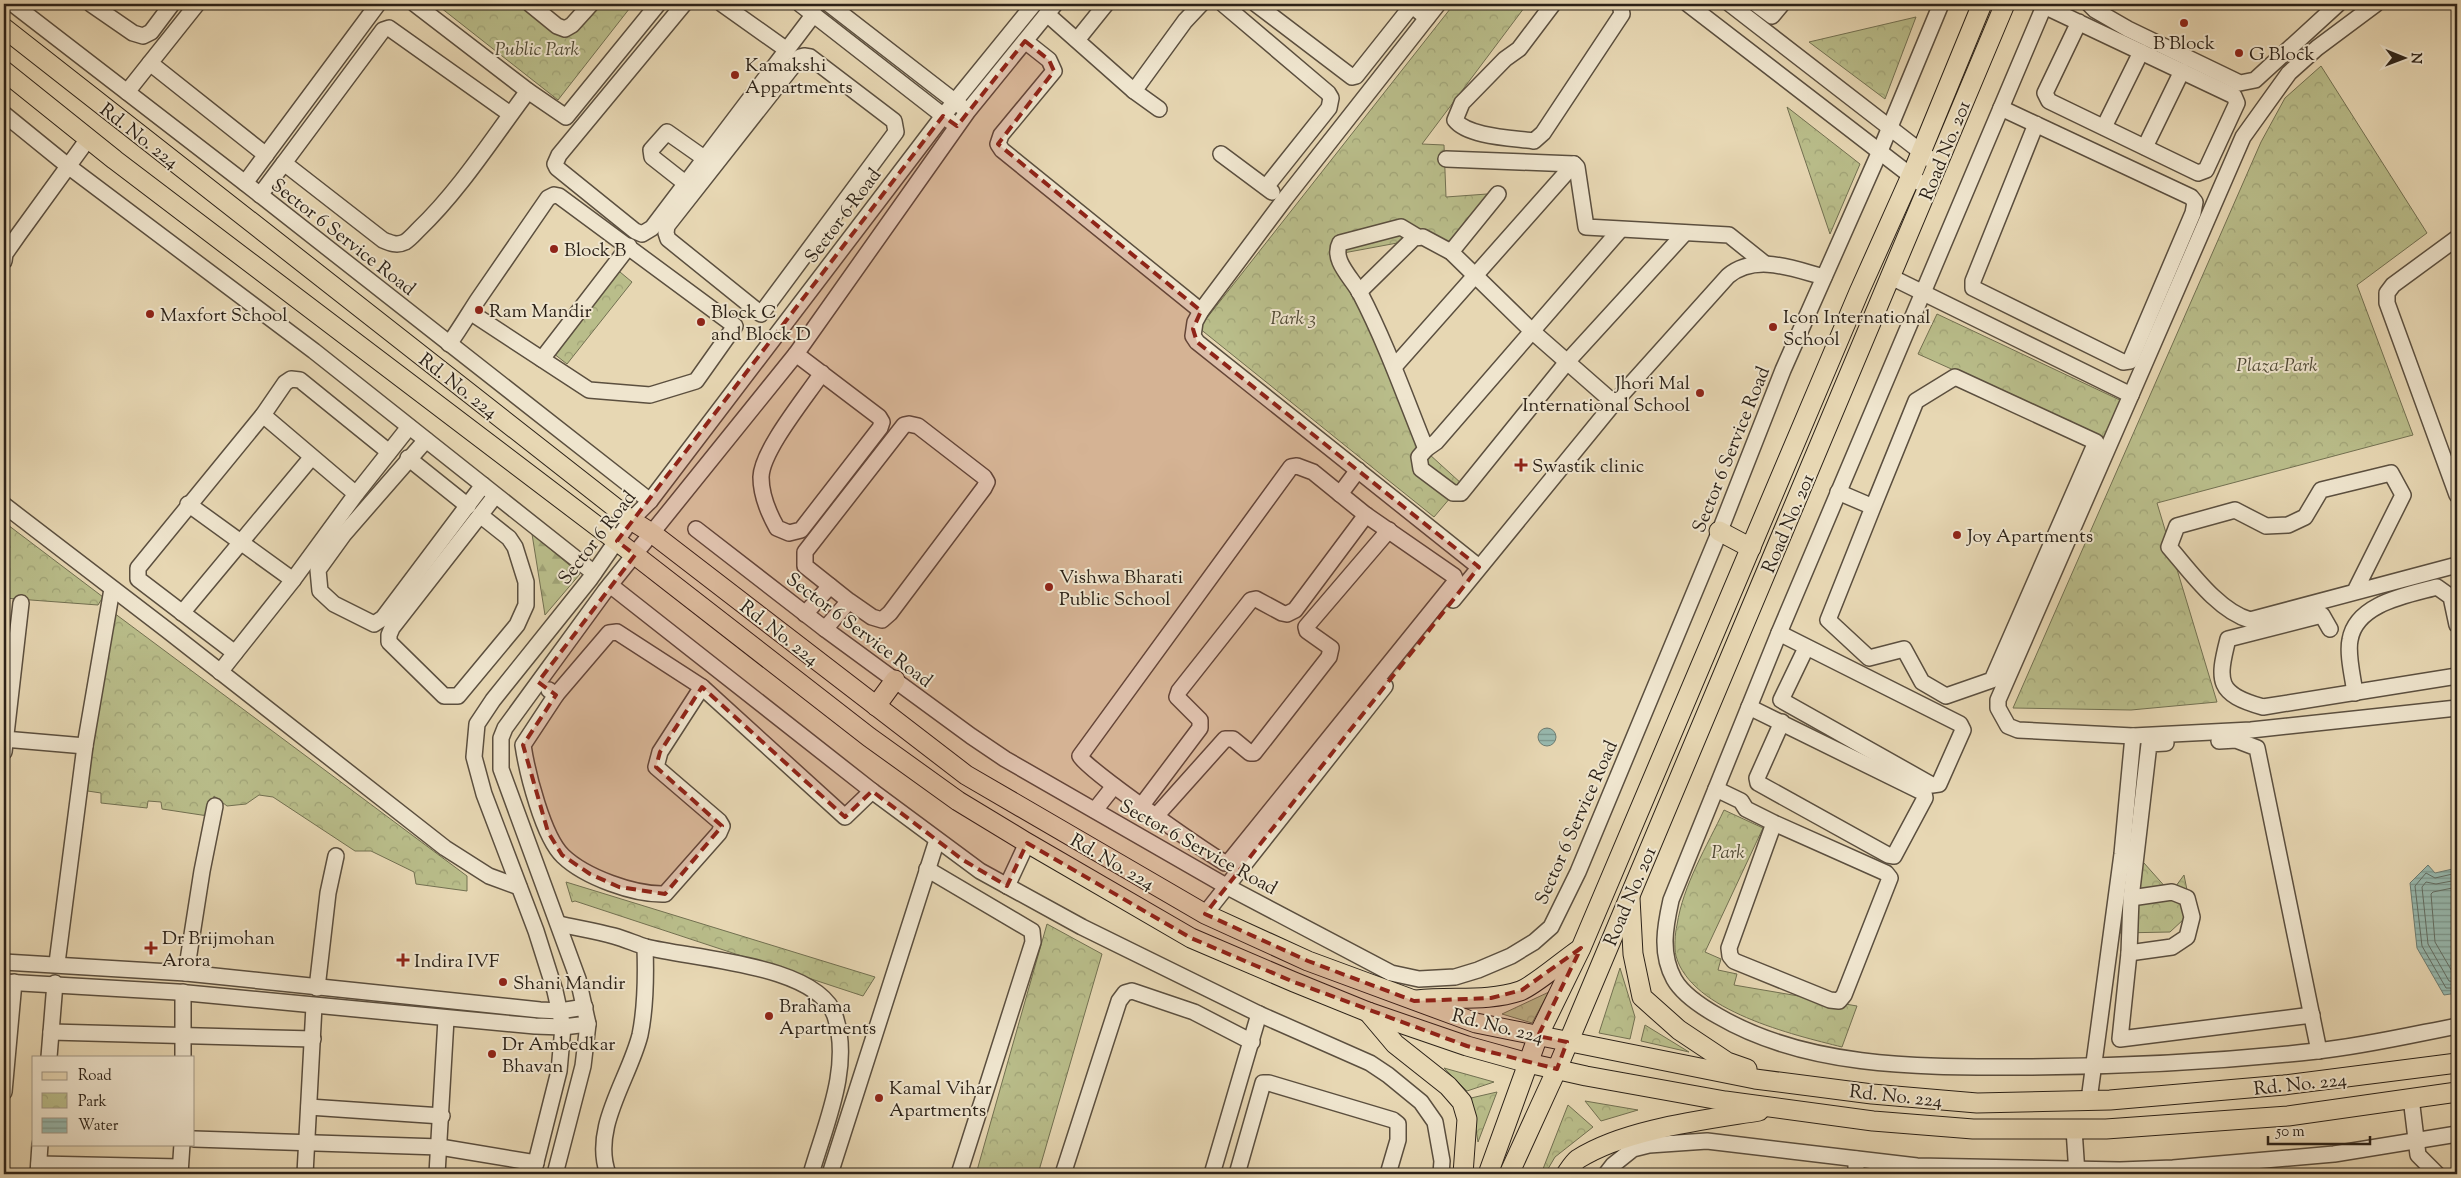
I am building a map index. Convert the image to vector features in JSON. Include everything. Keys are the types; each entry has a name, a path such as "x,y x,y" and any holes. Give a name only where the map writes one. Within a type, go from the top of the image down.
{"main road":[{"name":"Road No. 201","path":"1488,1174 1538,1036 1581,948 1859,292 1921,153 1982,4"},
{"name":"Road No. 201","path":"1509,1174 1557,1068 2005,4"},
{"name":"Rd. No. 224","path":"4,28 631,520 653,534 966,775 1205,914 1308,961 1476,1024 1755,1079 1872,1094 1977,1103 2089,1100 2284,1086 2457,1063"},
{"name":"Rd. No. 224","path":"4,71 88,139 635,555 869,737 958,801 1191,938 1368,1012 1467,1046 1528,1063 1725,1101 1873,1121 1973,1129 2106,1129 2288,1116 2457,1092"},
{"path":"1719,531 1750,548"},
{"path":"876,706 895,680"},
{"path":"1630,895 1633,954 1642,997 1679,1030 1727,1062 1785,1082"},
{"path":"1414,1000 1444,997 1491,998 1522,990 1581,948"},
{"path":"1368,1012 1394,1044 1448,1086 1462,1102 1467,1119 1463,1174"},
{"path":"1566,1174 1576,1160 1612,1143 1650,1132 1703,1121 1782,1108"}],"street":[{"name":"Sector 6 Service Road","path":"13,4 245,182 650,500"},
{"path":"91,4 134,33 143,36 151,32 172,4"},
{"path":"128,92 197,4"},
{"path":"245,182 378,4"},
{"path":"415,4 528,91 566,117 658,4"},
{"path":"530,4 556,26 565,29 572,25 591,4"},
{"path":"684,4 560,155 555,164 556,168 635,231 642,234 652,228 814,14"},
{"path":"722,4 787,50"},
{"path":"800,4 958,126"},
{"path":"830,4 968,111"},
{"name":"Sector 6 Road","path":"535,1168 559,1071 563,1027 536,931 484,794 474,756 477,724 493,700 594,573 631,520 650,500 943,116 1034,4"},
{"path":"1077,40 1106,4"},
{"path":"1134,91 1185,21 1202,4"},
{"path":"1223,4 1328,93 1331,98 1329,108 1266,187"},
{"path":"1256,4 1352,77 1356,76 1412,5 1427,18"},
{"path":"1438,4 1284,200 1201,311 1193,329 1193,336 1197,342 1479,567"},
{"path":"1553,4 1519,49 1505,59 1462,103 1455,120 1459,125 1477,133 1534,141 1544,133 1622,14 1620,4"},
{"path":"1688,4 1928,189"},
{"path":"1730,4 1889,129 1938,165"},
{"path":"1756,4 1772,16 1782,4"},
{"name":"Sector 6 Service Road","path":"696,529 825,629 971,736 1226,886 1391,973 1403,977 1419,979 1455,977 1494,963 1534,942 1551,927 1578,872 1719,531 1783,370 1880,151 1942,4"},
{"path":"2089,4 2095,10 2128,29 2240,83 2255,80 2338,4"},
{"path":"2376,4 2317,48 2289,72 2243,137 2131,395 2043,579 1992,680 1946,696 1922,682 1904,649 1869,658 1828,620 1916,401 1955,378 2096,442 2043,579 1998,700 2002,718 2008,726 2018,730 2133,736 2251,730 2457,708"},
{"path":"2079,22 2045,93 2049,101 2198,172 2206,170 2237,103 2236,99 2182,71 2044,5 1756,687 1671,900 1664,944 1667,961 1675,980 1701,1006 1724,1019 1774,1041 1828,1054 1928,1067 2092,1068 2170,1064 2320,1051 2457,1026"},
{"path":"555,1174 583,1066 588,1024 578,978 501,769 500,738 504,728 610,585 653,534 796,354 968,111 1051,9 1077,40 1134,91 1159,109"},
{"path":"260,195 382,30 389,28 510,114"},
{"path":"1025,41 1049,60 1054,71 1001,135 998,144 1002,150 1201,311"},
{"path":"2104,127 2142,52"},
{"path":"761,314 896,132 894,120 810,57 800,57 667,226 666,232 668,239 761,314 782,328"},
{"path":"150,64 266,155"},
{"path":"2145,147 2182,71"},
{"path":"284,163 383,240 394,244 405,242 428,221 528,91"},
{"path":"2001,108 2036,124 2191,197 2195,202 2193,213 2130,361 2123,362 1973,288 1973,281 2036,124"},
{"path":"4,114 68,166 314,351 594,573"},
{"path":"685,183 652,157 651,150 665,134 670,132 704,158"},
{"path":"4,257 88,139"},
{"path":"1221,154 1284,200"},
{"path":"1446,159 1574,164"},
{"path":"1574,164 1577,167 1585,226 1620,230 1729,235 1764,263 1824,277"},
{"path":"1394,368 1574,164"},
{"path":"1451,252 1498,194"},
{"path":"449,344 470,312 548,198 554,195 559,196 629,246 735,326 696,381 650,395 588,390 470,312"},
{"path":"1426,449 1394,368 1359,292 1338,257 1336,250 1340,243 1401,227 1451,252 1533,332 1614,403"},
{"path":"1620,230 1436,442 1419,457 1421,468 1453,493 1461,493 1567,362 1685,233"},
{"path":"1359,292 1416,236"},
{"path":"2457,238 2392,284 2387,293 2386,304 2457,495"},
{"path":"542,359 629,246"},
{"path":"1205,914 1479,567 1614,403 1728,276 1737,269 1764,263"},
{"path":"1891,277 1922,294 2131,395"},
{"path":"796,354 822,373 879,417 882,422 880,428 801,530 789,533 777,528 767,509 762,493 761,475 764,458 822,373"},
{"path":"235,653 138,578 138,568 188,504 263,415 285,383 291,380 300,380 389,452"},
{"path":"263,415 311,458 356,494"},
{"path":"904,425 918,426 984,476 987,482 890,613 882,620 872,617 849,601 805,566 805,552 904,425"},
{"path":"220,672 293,580 356,494 410,427"},
{"path":"426,440 408,458 344,534 318,570 320,591 334,604 374,624 383,618 483,485"},
{"path":"182,613 311,458"},
{"path":"408,458 468,506"},
{"path":"1291,467 1305,468 1340,494 1366,515 1454,576 1455,584 1229,862 1223,862 1114,786 1083,763 1080,756 1291,467"},
{"path":"1340,494 1358,470"},
{"path":"2355,591 2403,495 2391,473 2321,490 2305,517 2288,525 2266,526 2235,510 2177,526 2169,547 2201,586 2239,617 2250,620 2457,565"},
{"path":"1838,492 1873,507"},
{"path":"480,515 509,538 515,547 526,582 526,605 517,625 458,696 444,696 389,642 389,635 480,515 495,496"},
{"path":"188,504 293,580"},
{"path":"4,505 445,848 489,876 519,887"},
{"path":"1142,805 1200,728 1200,720 1176,697 1179,691 1251,600 1256,599 1286,614 1294,610 1366,515"},
{"path":"1417,550 1432,529"},
{"path":"1157,815 1225,739 1230,737 1250,753 1255,752 1329,658 1331,648 1307,631 1306,627 1389,530"},
{"path":"610,585 872,791 980,871 1082,927 1259,1014 1370,1064 1388,1075 1420,1102 1435,1122 1442,1161 1441,1174"},
{"path":"806,614 830,586"},
{"path":"2355,693 2350,640 2355,625 2369,610 2437,587 2451,597 2457,625"},
{"path":"57,963 84,746 112,589"},
{"path":"825,629 849,601"},
{"path":"21,603 4,743 84,746"},
{"path":"2330,629 2322,615 2228,639 2221,668 2225,686 2232,695 2243,701 2263,707 2457,676"},
{"path":"702,687 660,752 656,767 720,820 722,826 719,833 665,894 619,887 590,874 562,855 548,832 527,769 523,745 556,695 610,633 617,632 702,687 845,817 872,791"},
{"path":"1756,687 1781,698 1784,702 1924,781 1932,785 1939,784 1962,727 1779,634"},
{"path":"1781,698 1806,648"},
{"path":"538,682 556,695"},
{"path":"1749,707 1782,722 1924,794 1925,798 1894,856 1888,855 1758,783 1757,778 1782,722"},
{"path":"2089,1100 2119,873 2133,736"},
{"path":"2312,1015 2120,1039 2129,953 2130,898 2149,744 2236,740 2257,748 2320,1051"},
{"path":"1095,810 1114,786"},
{"path":"1714,794 1741,801 1746,809 1886,872 1890,878 1844,995 1839,1000 1830,1000 1734,961 1730,956 1729,948 1774,823"},
{"path":"186,973 202,871 215,806"},
{"path":"1178,858 1190,839"},
{"path":"830,1174 937,840"},
{"path":"1007,886 1027,843"},
{"path":"317,988 328,893 336,856"},
{"path":"928,869 1032,931 1032,948 958,1174"},
{"path":"2129,953 2172,947 2187,938 2192,917 2187,898 2172,892 2130,898"},
{"path":"559,924 612,936 645,947 745,964 786,976 817,992 835,1014 841,1043 838,1081 811,1174"},
{"path":"608,1174 605,1160 608,1124 640,1035 644,1008 645,947"},
{"path":"4,962 57,963 186,973 317,988 560,1011 585,1007"},
{"path":"4,1092 9,982 55,983 183,992 446,1019 563,1027 588,1024"},
{"path":"49,1056 55,983"},
{"path":"1062,1174 1119,1001 1125,993 1132,991 1194,1012 1252,1042"},
{"path":"183,992 183,1056"},
{"path":"305,1174 314,1006"},
{"path":"1212,1174 1259,1014"},
{"path":"437,1174 442,1116 446,1019"},
{"path":"51,1032 313,1039"},
{"path":"1237,1174 1263,1084 1270,1083 1394,1120 1398,1124 1398,1140 1388,1174"},
{"path":"2411,1098 2418,1155 2437,1174"},
{"path":"309,1107 442,1116"},
{"path":"2074,1129 2077,1172"},
{"path":"1606,1174 1613,1165 1633,1149 1708,1141 1944,1168 2077,1172 2220,1165 2342,1153 2457,1134"},
{"path":"195,1139 440,1147 535,1168"},
{"path":"40,1146 38,1169 180,1170 182,1146"},
{"path":"1856,1158 1856,1174"}],"highlighted area":[{"path":"1025,41 1049,60 1054,71 998,144 1201,311 1193,329 1197,342 1479,567 1205,914 1308,961 1414,1001 1491,998 1522,990 1581,948 1538,1036 1567,1042 1557,1069 1467,1046 1294,982 1191,938 1027,843 1007,886 963,860 872,791 845,817 702,687 660,752 656,767 722,826 665,894 619,887 590,874 562,855 548,832 523,745 556,695 538,682 635,555 617,541 943,116 957,126"}],"green space":[{"name":"Public Park","path":"436,4 524,4 566,37 592,4 633,4 558,100"},
{"name":"Park 3","path":"1454,4 1527,4 1422,144 1444,145 1446,197 1501,193 1451,247 1408,241 1338,254 1429,454 1462,484 1434,517 1199,328"},
{"path":"1916,17 1885,99 1809,42"},
{"name":"Plaza-Park","path":"2321,66 2427,233 2357,285 2413,435 2157,503 2217,702 2131,710 2013,708 2261,142 2285,98"},
{"path":"1787,107 1860,164 1830,234"},
{"path":"608,262 632,282 567,364 544,346"},
{"path":"1937,314 2124,402 2107,439 1918,354"},
{"path":"4,522 103,597 98,605 4,598"},
{"path":"532,534 580,574 545,615"},
{"path":"110,610 467,876 467,891 416,884 414,872 371,851 355,851 273,797 259,795 246,804 227,806 214,796 208,816 162,809 161,802 148,801 147,808 101,803 101,793 81,790"},
{"name":"Park","path":"1724,810 1763,828 1705,952 1721,959 1718,970 1737,974 1734,985 1857,1006 1842,1047 1747,1018 1722,1006 1702,992 1685,975 1676,956 1675,949 1680,910 1696,866"},
{"path":"2144,863 2168,890 2173,890 2184,875 2187,890 2184,919 2170,932 2120,933 2129,865"},
{"path":"566,882 875,977 863,996 575,901 572,902"},
{"path":"1047,924 1102,954 1038,1174 976,1174"},
{"path":"1620,968 1635,1017 1630,1039 1599,1033"},
{"path":"1549,992 1532,1023 1502,1014"},
{"path":"1645,1025 1689,1052 1641,1041"},
{"path":"1444,1068 1494,1082 1467,1091"},
{"path":"1497,1092 1478,1142 1471,1098"},
{"path":"1585,1101 1638,1110 1601,1121"},
{"path":"1568,1105 1593,1127 1555,1157 1545,1174 1541,1174"}],"water":[{"path":"1543,728 1551,728 1556,733 1554,744 1543,746 1538,741 1538,733"},
{"path":"2428,865 2435,873 2457,868 2457,993 2444,995 2417,948 2410,883"}],"place":[{"name":"B Block","path":"2184,23"},
{"name":"G Block","path":"2239,53"},
{"name":"Kamakshi Appartments","path":"735,75"},
{"name":"Block B","path":"554,249"},
{"name":"Ram Mandir","path":"479,310"},
{"name":"Maxfort School","path":"150,314"},
{"name":"Block C and Block D","path":"701,322"},
{"name":"Icon International School","path":"1773,327"},
{"name":"Jhori Mal International School","path":"1700,393"},
{"name":"Swastik clinic","path":"1521,465"},
{"name":"Joy Apartments","path":"1957,535"},
{"name":"Vishwa Bharati Public School","path":"1049,587"},
{"name":"Dr Brijmohan Arora","path":"151,948"},
{"name":"Indira IVF","path":"403,960"},
{"name":"Shani Mandir","path":"503,982"},
{"name":"Brahama Apartments","path":"769,1016"},
{"name":"Dr Ambedkar Bhavan","path":"492,1054"},
{"name":"Kamal Vihar Apartments","path":"879,1098"}]}
